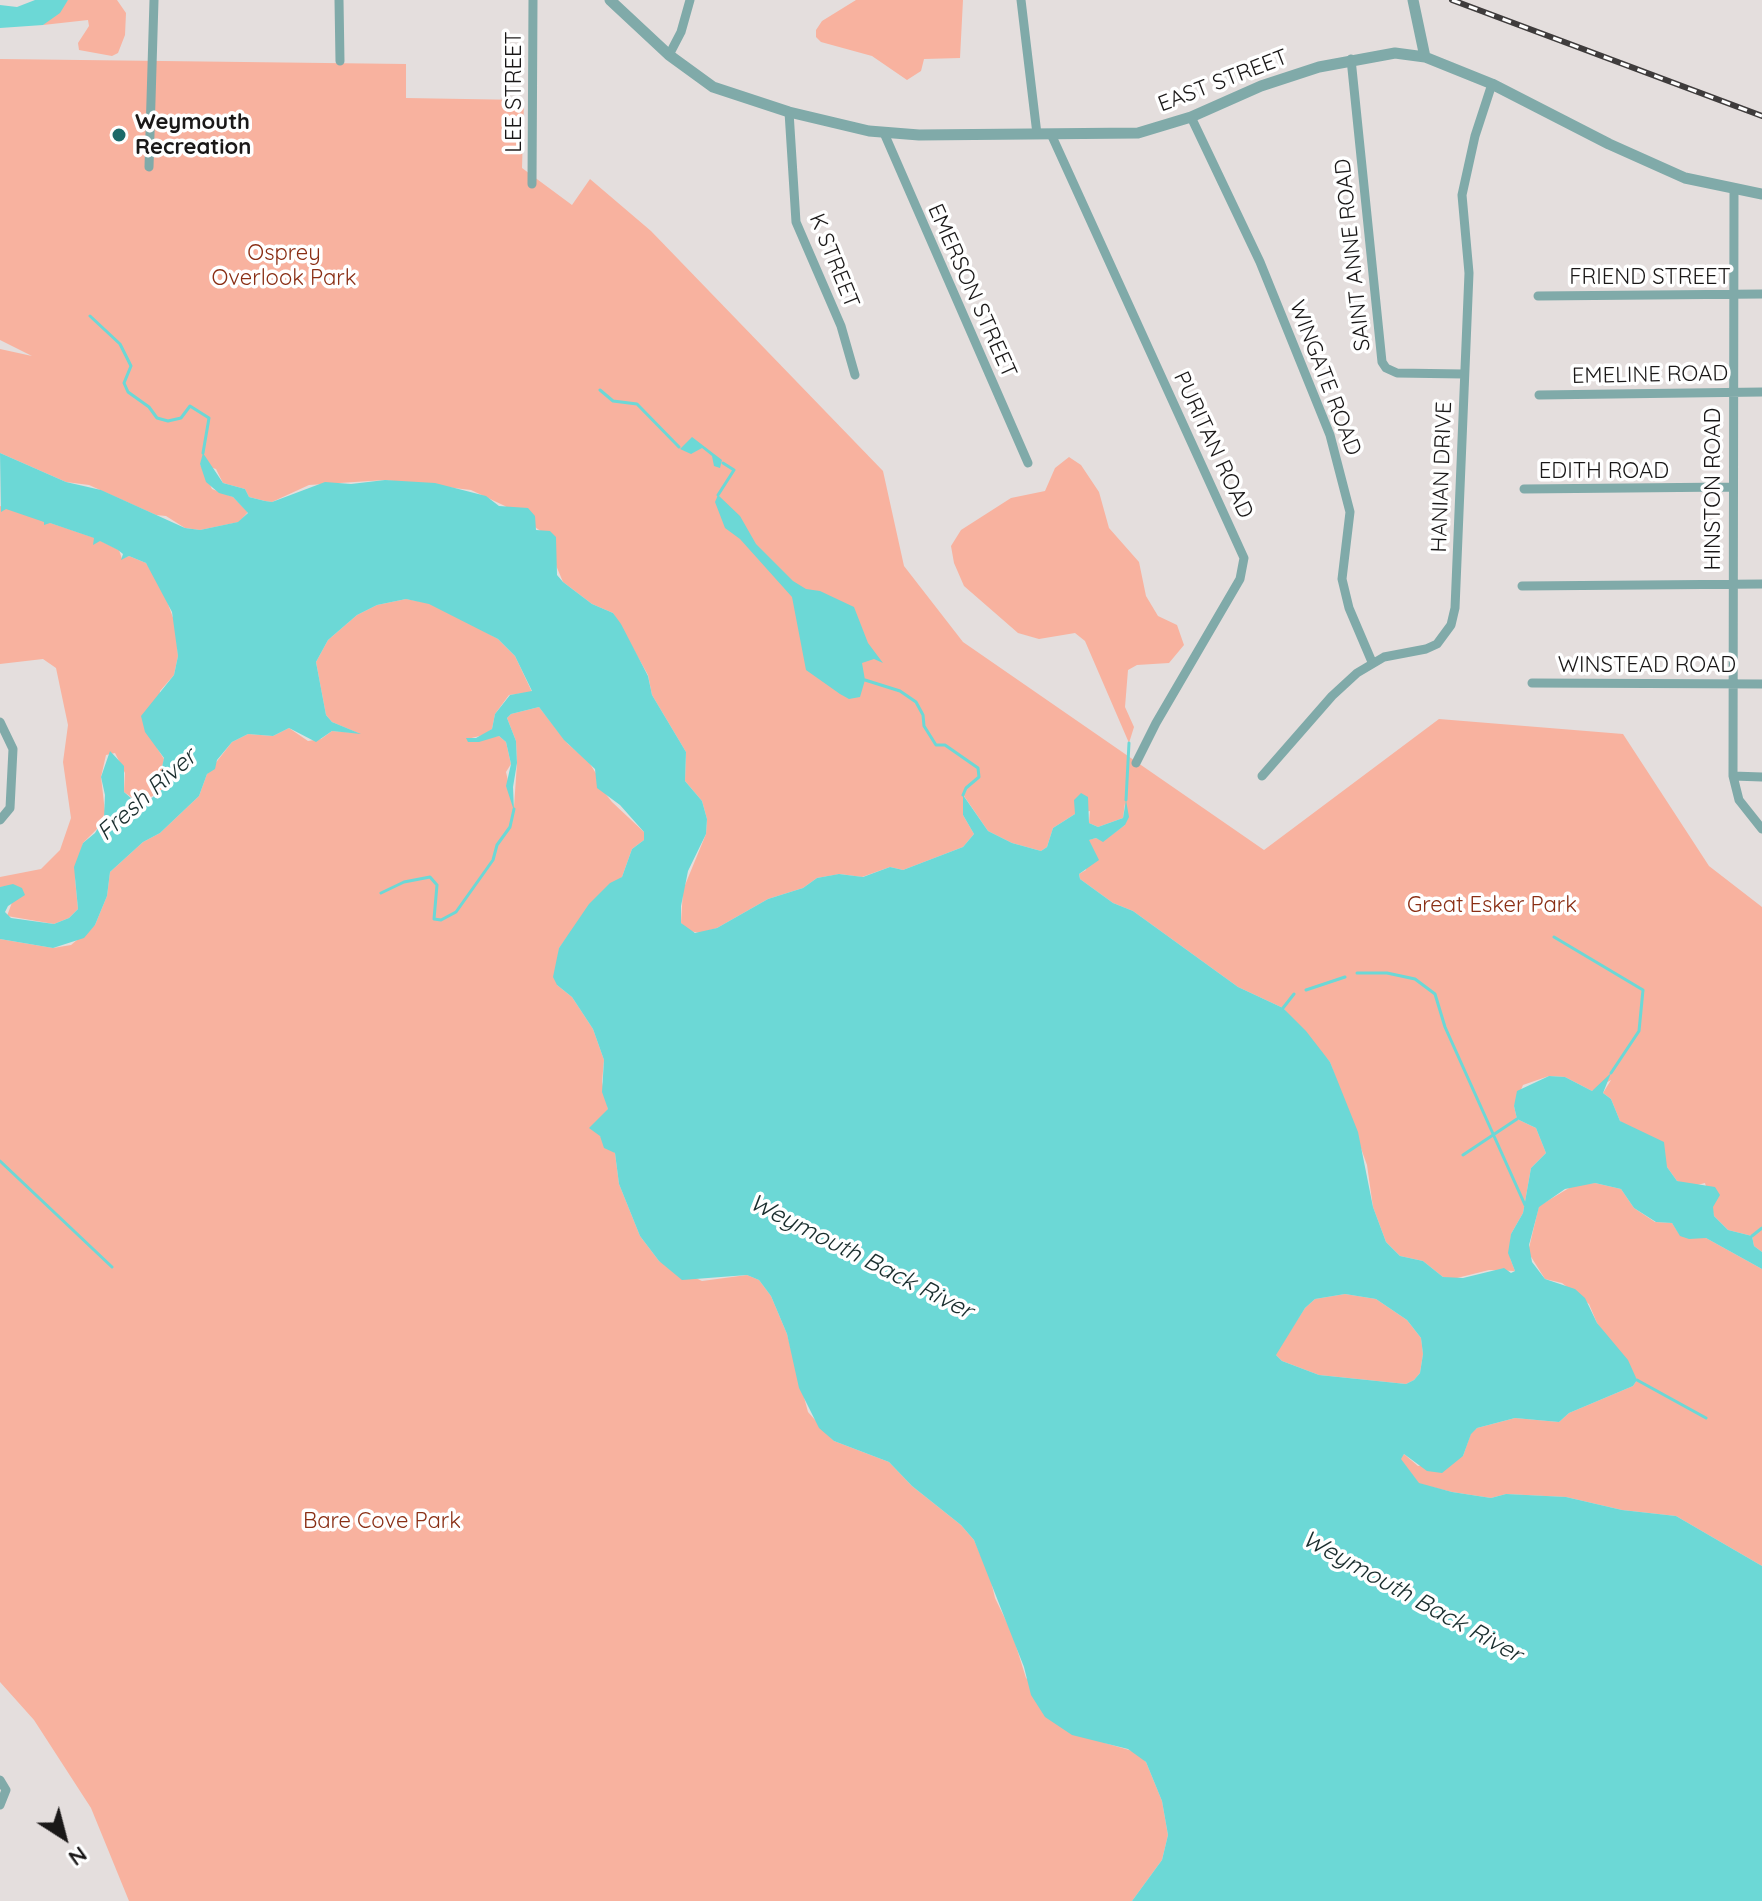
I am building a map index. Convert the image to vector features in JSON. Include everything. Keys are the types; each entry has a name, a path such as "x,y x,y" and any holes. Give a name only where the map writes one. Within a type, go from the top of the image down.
{"street":[{"path":"149,167 154,0"},
{"path":"339,0 340,61"},
{"name":"LEE STREET","path":"532,184 533,0"},
{"name":"EAST STREET","path":"610,0 669,55 713,87 789,112 884,133 1138,133 1191,117 1261,86 1351,59 1395,53 1425,57 1492,84 1653,165 1734,191 1762,194"},
{"path":"669,55 681,32 690,0"},
{"path":"1021,0 1037,134"},
{"path":"1413,0 1425,57"},
{"name":"SAINT ANNE ROAD","path":"1351,59 1382,362 1386,368 1397,373 1463,374"},
{"name":"HANIAN DRIVE","path":"1262,776 1332,696 1372,662 1437,644 1451,625 1455,608 1469,273 1462,195 1475,136 1492,84"},
{"name":"K STREET","path":"789,112 796,222 841,326 855,375"},
{"name":"WINGATE ROAD","path":"1191,117 1260,262 1330,435 1350,512 1342,579 1349,608 1372,662"},
{"name":"EMERSON STREET","path":"884,133 1028,463"},
{"name":"PURITAN ROAD","path":"1051,134 1244,558 1240,579 1136,763"},
{"name":"HINSTON ROAD","path":"1734,191 1731,391 1734,782"},
{"name":"FRIEND STREET","path":"1538,296 1762,294"},
{"name":"EMELINE ROAD","path":"1539,395 1762,392"},
{"name":"EDITH ROAD","path":"1524,489 1731,487"},
{"path":"1522,586 1762,584"},
{"name":"WINSTEAD ROAD","path":"1532,683 1762,684"},
{"path":"0,722 13,749 10,808 0,820"},
{"path":"1762,777 1734,782 1739,800 1762,829"},
{"path":"0,1780 6,1790 0,1805"}],"green space":[{"path":"68,0 117,0 126,13 125,35 118,53 112,56 79,50 78,43 89,26 88,20 43,25"},
{"path":"856,0 963,0 960,58 924,59 921,71 907,80 872,56 821,42 816,37 816,30 822,21"},
{"name":"Great Esker Park","path":"0,59 406,64 406,98 524,100 522,168 572,205 590,179 651,231 883,471 904,566 963,642 1264,850 1439,719 1623,734 1709,866 1762,907 1762,1252 1754,1246 1752,1236 1728,1230 1714,1216 1705,1183 1693,1186 1677,1181 1620,1121 1611,1099 1603,1093 1611,1080 1592,1091 1565,1077 1549,1076 1523,1085 1514,1106 1517,1119 1536,1128 1546,1153 1531,1168 1523,1213 1511,1234 1510,1258 1515,1271 1489,1270 1453,1279 1443,1277 1423,1261 1400,1256 1386,1242 1373,1207 1367,1165 1330,1062 1283,1008 1238,987 1133,911 1113,903 1080,879 1079,874 1086,870 1088,840 1096,838 1103,841 1125,825 1125,803 1123,818 1098,827 1089,823 1090,811 1075,814 1053,828 1047,847 1041,851 1012,843 988,831 964,796 963,815 974,834 963,847 903,870 890,867 862,877 840,874 817,878 803,888 768,899 717,928 700,933 689,931 681,923 683,890 706,834 707,819 702,801 685,781 686,752 652,695 648,675 613,613 592,604 563,582 542,532 505,506 471,490 385,480 309,485 272,502 249,497 245,489 223,483 216,469 200,464 212,489 233,497 248,512 239,522 200,530 185,528 166,516 156,515 89,485 66,482 0,453 0,349 32,356 0,340"},
{"path":"1069,457 1081,465 1099,492 1109,528 1139,562 1146,596 1158,616 1177,625 1184,645 1169,663 1137,665 1128,670 1125,707 1134,727 1129,743 1085,641 1075,633 1039,639 1018,633 964,586 954,563 951,546 961,530 1011,498 1045,491 1055,468"},
{"path":"0,506 95,538 119,550 122,559 129,556 146,563 161,585 175,623 178,656 174,675 160,691 157,748 164,759 165,787 141,804 124,792 125,773 115,753 106,755 101,777 105,812 99,827 83,843 75,878 78,909 69,918 54,924 7,916 18,886 0,887 0,877 41,869 60,850 71,818 63,762 68,725 56,668 43,659 0,664"},
{"name":"Bare Cove Park","path":"406,599 429,603 457,616 498,639 515,656 532,692 509,695 495,714 492,729 484,735 467,739 499,736 506,742 511,764 506,772 514,807 516,741 507,718 511,714 539,707 568,744 589,762 598,777 597,783 612,802 644,832 644,840 632,849 622,877 589,908 559,948 557,985 572,997 593,1029 604,1060 602,1082 608,1109 600,1136 615,1153 619,1184 640,1236 659,1261 702,1281 747,1275 759,1280 771,1296 787,1334 808,1412 834,1441 889,1462 912,1486 961,1525 974,1540 990,1577 1026,1678 1105,1743 1136,1752 1146,1762 1162,1801 1168,1835 1162,1860 1132,1901 129,1901 91,1808 34,1720 0,1682 0,939 53,948 71,945 95,925 107,896 110,872 143,842 160,833 199,796 207,774 232,742 248,734 273,736 289,728 308,741 321,739 332,731 358,733 332,722 326,715 316,662 328,640 357,615 377,605"},
{"path":"1595,1183 1621,1189 1634,1208 1655,1222 1672,1223 1680,1235 1706,1238 1762,1269 1762,1566 1676,1516 1622,1510 1566,1497 1506,1494 1491,1498 1452,1492 1419,1484 1400,1459 1404,1454 1418,1466 1463,1456 1471,1433 1477,1428 1515,1418 1559,1422 1569,1413 1633,1386 1637,1380 1597,1323 1589,1304 1562,1283 1545,1279 1528,1252 1539,1206 1574,1185"},
{"path":"1345,1294 1376,1299 1407,1320 1421,1338 1423,1354 1420,1373 1414,1380 1406,1384 1319,1375 1282,1361 1275,1354 1305,1308 1315,1299"}],"water":[{"path":"35,0 68,0 60,13 43,25 0,28 0,5 17,7"},
{"path":"692,437 722,460 720,468 714,466 712,456 702,448 691,454 680,449"},
{"name":"Weymouth Back River","path":"0,453 66,482 101,490 185,528 200,530 238,522 248,513 233,497 219,493 206,482 200,464 203,453 223,483 245,489 249,497 265,501 272,502 325,482 351,484 385,480 435,483 486,496 499,506 528,508 535,516 536,530 550,531 556,537 557,575 592,604 613,613 621,624 648,676 652,695 686,752 685,781 702,801 707,819 706,834 688,871 681,906 681,923 695,933 717,928 768,899 803,888 817,878 839,874 863,877 890,867 903,870 963,847 974,834 963,815 963,795 988,831 1012,843 1041,851 1047,847 1053,828 1075,814 1074,800 1081,793 1088,797 1089,823 1098,827 1123,818 1126,800 1129,817 1125,825 1103,842 1096,838 1089,840 1099,860 1079,874 1080,879 1113,903 1133,911 1238,987 1283,1008 1306,1031 1330,1062 1358,1132 1373,1207 1386,1242 1400,1256 1423,1261 1443,1277 1463,1278 1504,1268 1511,1273 1515,1271 1508,1253 1511,1234 1523,1213 1531,1168 1546,1153 1536,1128 1517,1119 1514,1106 1517,1091 1549,1076 1565,1077 1592,1091 1611,1073 1603,1093 1611,1099 1620,1121 1664,1142 1667,1167 1677,1181 1715,1187 1720,1195 1713,1207 1714,1216 1728,1230 1752,1236 1754,1246 1762,1252 1762,1269 1706,1238 1680,1236 1672,1223 1656,1222 1634,1208 1621,1189 1595,1183 1565,1189 1539,1207 1529,1245 1532,1262 1545,1279 1575,1289 1585,1298 1597,1323 1628,1360 1637,1380 1633,1386 1569,1413 1559,1422 1515,1418 1477,1428 1471,1434 1463,1456 1442,1473 1427,1471 1404,1454 1401,1459 1419,1483 1452,1492 1491,1498 1506,1494 1566,1497 1622,1510 1676,1516 1762,1566 1762,1901 1132,1901 1162,1860 1168,1835 1162,1801 1146,1762 1128,1749 1072,1735 1045,1717 1031,1695 1024,1667 974,1540 889,1462 834,1441 819,1428 799,1388 787,1334 771,1296 759,1280 747,1275 682,1280 659,1261 640,1236 619,1184 615,1153 604,1148 600,1136 589,1128 608,1109 602,1092 604,1060 593,1029 572,997 557,985 553,977 559,948 589,904 610,883 622,877 632,849 644,840 644,832 620,805 597,788 595,769 564,740 539,707 511,714 507,718 516,741 514,811 506,786 511,764 506,742 499,736 479,742 468,742 466,738 476,738 492,729 495,714 510,695 532,691 515,656 498,639 429,604 406,599 377,605 357,615 328,640 316,662 326,715 332,722 361,734 332,731 316,742 289,728 273,736 248,734 232,742 217,760 215,769 207,774 199,796 160,833 143,842 110,872 107,896 95,925 84,938 53,948 0,939 0,887 13,884 22,888 25,895 8,906 5,912 11,918 54,924 69,918 78,909 74,867 83,843 95,833 104,818 105,795 101,777 110,751 124,766 124,792 131,798 141,804 165,787 164,758 145,732 141,716 174,675 178,656 172,612 146,563 129,556 121,560 123,554 118,550 100,541 93,545 94,538 50,523 44,525 44,522 6,509 1,512","holes":["1345,1294 1376,1299 1407,1320 1421,1338 1423,1354 1420,1373 1414,1380 1406,1384 1319,1375 1282,1361 1276,1355 1305,1308 1315,1299"]},
{"path":"718,495 740,516 756,544 793,581 854,607 868,643 883,663 874,659 862,663 865,680 860,697 849,699 806,670 792,597 740,539 725,528 715,502"}],"waterway":[{"path":"90,316 120,344 131,366 124,383 128,392 149,407 157,418 168,421 181,418 190,406 209,418 203,453"},
{"path":"600,390 613,401 637,404 679,447"},
{"path":"718,495 734,470 723,463"},
{"path":"865,680 900,691 916,702 923,715 924,726 936,745 945,745 978,768 979,777 966,788 963,795"},
{"path":"1126,800 1129,743"},
{"path":"381,893 404,882 430,877 437,885 434,919 441,920 456,912 493,860 497,845 510,827 514,809"},
{"path":"1554,937 1643,990 1639,1031 1611,1073"},
{"path":"1357,973 1387,973 1415,979 1435,994 1445,1027 1525,1205"},
{"path":"1306,990 1345,977"},
{"path":"1283,1008 1294,994"},
{"path":"1463,1155 1517,1119"},
{"path":"0,1161 112,1267"},
{"path":"1752,1236 1762,1228"},
{"path":"1637,1380 1706,1418"}],"railway":[{"path":"1452,0 1762,116"}],"place":[{"name":"Weymouth Recreation","path":"119,135"}],"park label":[{"name":"Osprey Overlook Park","path":"284,266"}],"water label":[{"name":"Fresh River","path":"147,795"}]}
